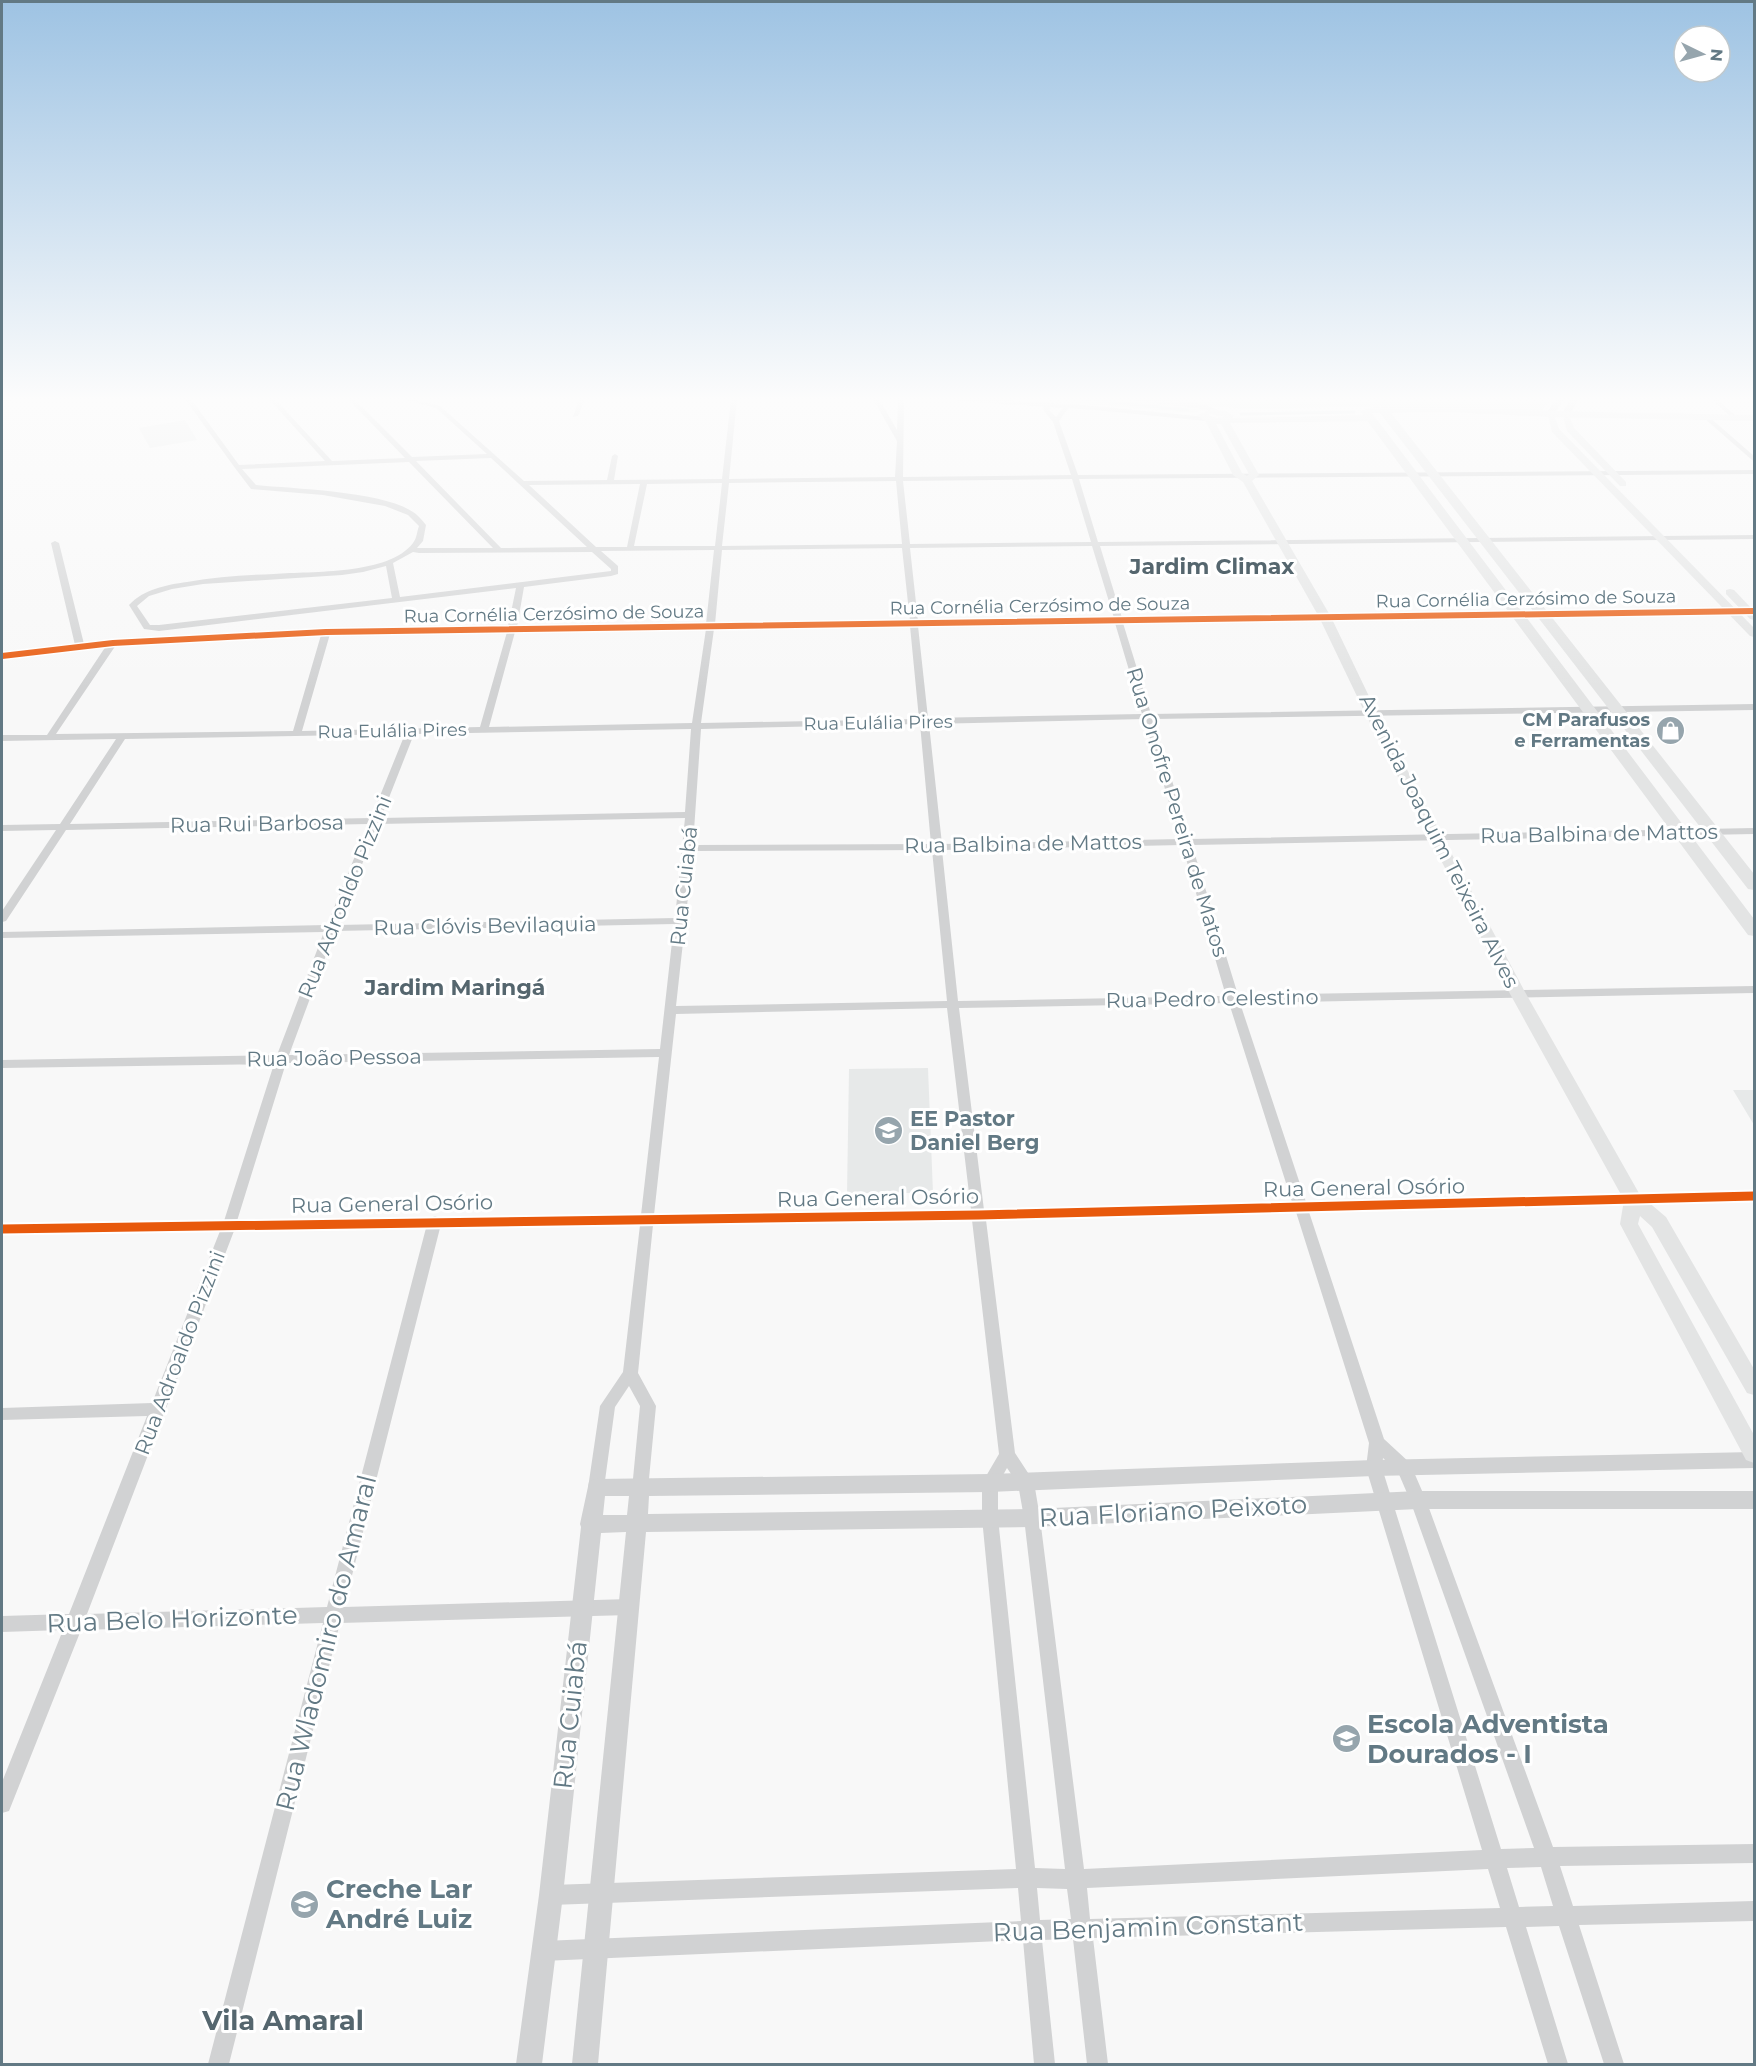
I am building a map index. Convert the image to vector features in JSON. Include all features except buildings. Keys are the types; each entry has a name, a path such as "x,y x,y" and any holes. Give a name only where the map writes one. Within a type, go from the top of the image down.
{"main road":[{"name":"Avenida Joaquim Teixeira Alves","path":"1257,495 1325,617 1371,712 1517,992 1633,1200 1659,1221 1755,1387"},
{"path":"1429,495 1755,931"},
{"path":"1451,495 1755,885"},
{"path":"1618,495 1755,634"},
{"path":"1634,495 1680,542"},
{"path":"1724,586 1752,613"},
{"path":"1633,1200 1629,1224 1755,1454"}],"street":[{"path":"344,495 381,502 399,508 416,518 424,530 421,539 411,549 384,564 347,572 200,582 151,591 138,598 133,605 147,627 159,628 615,572 615,568 535,495"},
{"path":"446,495 499,550"},
{"path":"630,549 641,495"},
{"name":"Rua Cuiabá","path":"529,2064 551,1895 596,1488 608,1406 630,1373 692,815 696,727 710,627 723,495"},
{"path":"901,495 953,1006 1007,1455 1026,1482 1032,1518 1098,2064"},
{"name":"Rua Onofre Pereira de Matos","path":"1080,495 1233,998 1377,1443 1374,1468 1558,2064"},
{"path":"411,549 630,549 1660,538 1680,542 1755,537"},
{"path":"56,543 80,646"},
{"path":"384,564 391,565 396,598"},
{"path":"484,729 512,629 521,584"},
{"name":"Rua Cornélia Cerzósimo de Souza","path":"2,656 113,643 326,632 1732,611 1752,613"},
{"path":"297,733 326,632"},
{"path":"50,737 113,643"},
{"name":"Rua Eulália Pires","path":"2,738 1755,707"},
{"name":"Rua Adroaldo Pizzini","path":"2,1804 229,1226 282,1058 330,930 411,731"},
{"path":"2,920 122,737"},
{"name":"Rua Rui Barbosa","path":"2,828 374,823 692,815"},
{"name":"Rua Balbina de Mattos","path":"688,848 937,847 1186,840 1755,831"},
{"name":"Rua Clóvis Bevilaquia","path":"2,935 680,921"},
{"name":"Rua Pedro Celestino","path":"669,1010 1755,989"},
{"name":"Rua João Pessoa","path":"2,1064 666,1053"},
{"name":"Rua General Osório","path":"2,1229 979,1215 1755,1196"},
{"name":"Rua Wladomiro do Amaral","path":"218,2064 435,1221"},
{"path":"585,2064 648,1406 630,1373"},
{"path":"2,1414 158,1409"},
{"name":"Rua Onofre Pereira de Matos","path":"1377,1443 1404,1468 1418,1500 1547,1857 1614,2064"},
{"path":"1007,1455 990,1483 990,1518 1045,2064"},
{"name":"Rua Floriano Peixoto","path":"596,1488 990,1483 1374,1468 1755,1460"},
{"name":"Rua Floriano Peixoto","path":"591,1524 1032,1518 1418,1500 1755,1500"},
{"name":"Rua Belo Horizonte","path":"2,1624 630,1607"},
{"path":"551,1895 1028,1878 1076,1879 1547,1857 1755,1853"},
{"name":"Rua Benjamin Constant","path":"543,1951 1033,1930 1755,1911"}],"shaded area":[{"name":"EE Pastor Daniel Berg","path":"928,1068 933,1193 847,1193 849,1069"},
{"path":"1733,1090 1754,1090 1754,1125"}],"cycle path":[{"path":"2,656 113,643 326,632 1754,611"},
{"path":"2,1229 979,1215 1754,1196"}],"place":[{"name":"CM Parafusos e Ferramentas","path":"1671,730"},
{"name":"EE Pastor Daniel Berg","path":"889,1131"},
{"name":"Escola Adventista Dourados - I","path":"1346,1739"},
{"name":"Creche Lar André Luiz","path":"305,1904"}],"district":[{"name":"Jardim Climax","path":"1212,566"},
{"name":"Jardim Maringá","path":"455,987"},
{"name":"Vila Amaral","path":"283,2021"}]}
